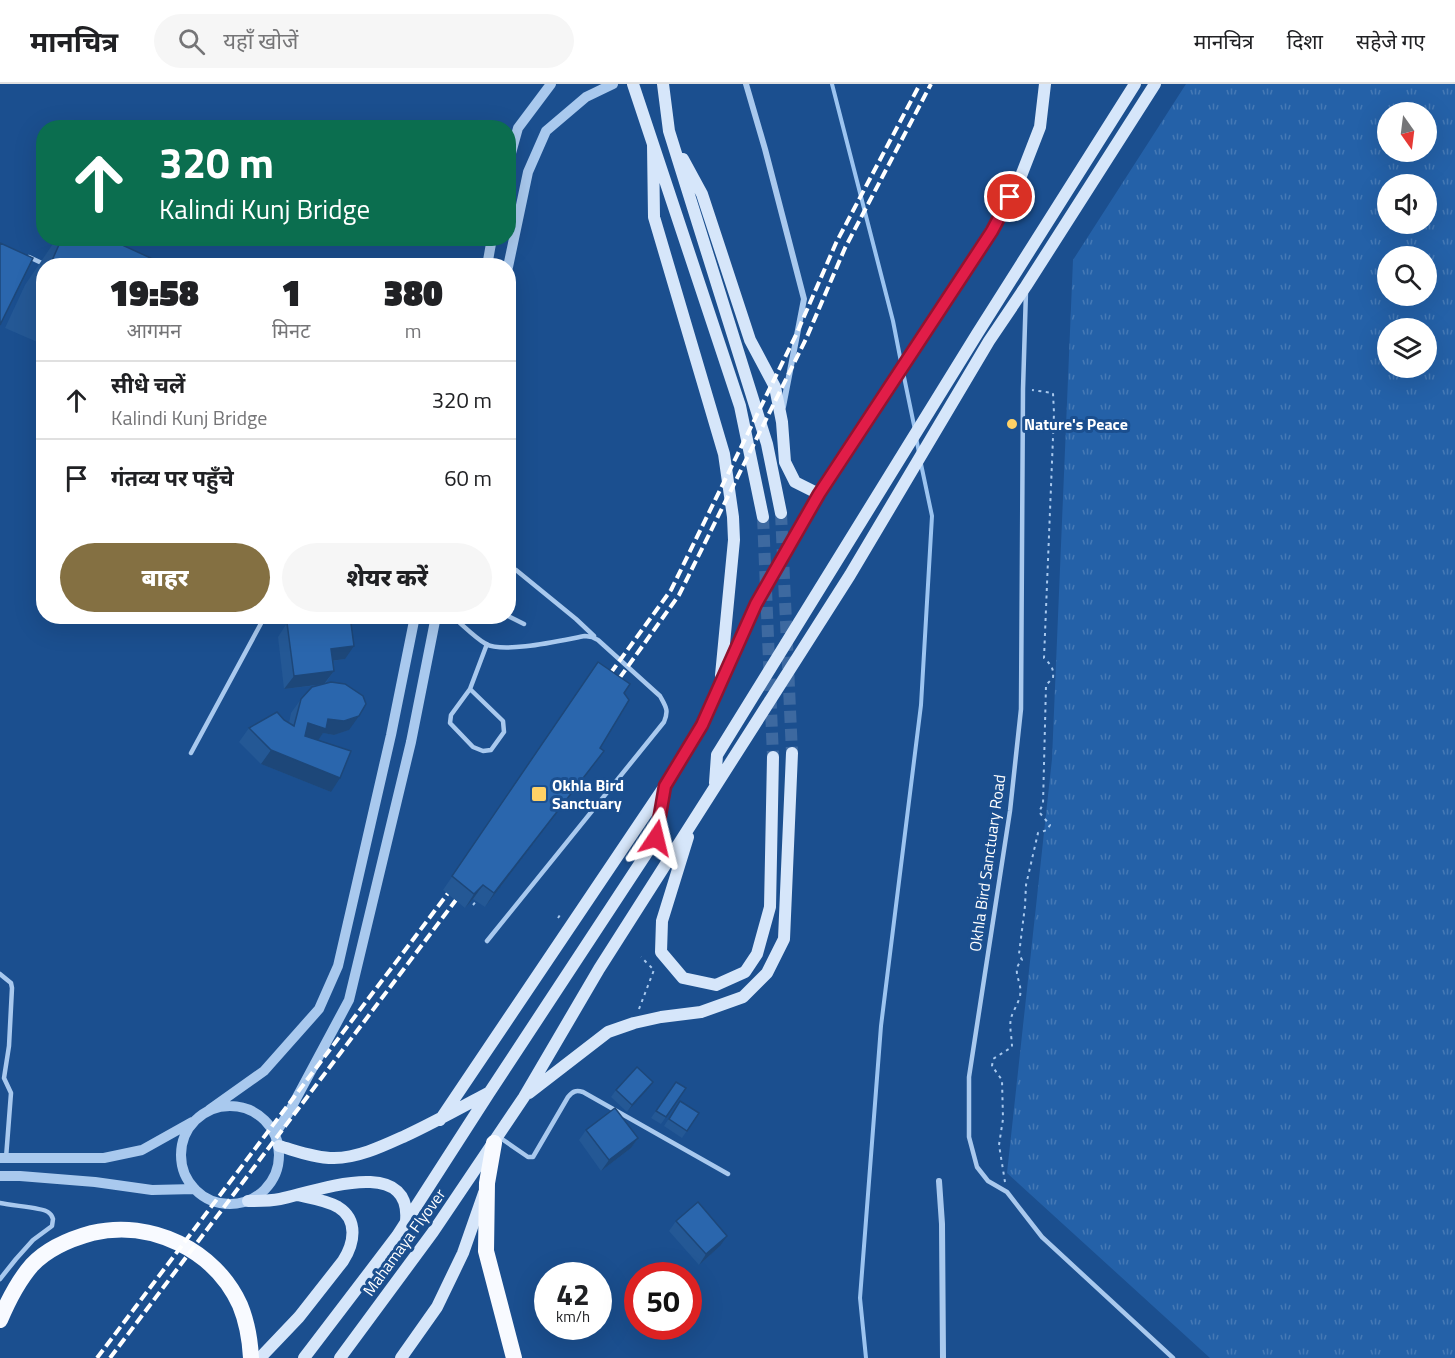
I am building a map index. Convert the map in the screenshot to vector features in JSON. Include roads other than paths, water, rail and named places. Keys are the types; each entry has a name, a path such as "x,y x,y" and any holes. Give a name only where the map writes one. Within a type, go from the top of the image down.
{"highway":[{"path":"496,1140 487,1183 486,1251 514,1358"},
{"path":"0,1320 12,1294 32,1265 52,1250 74,1239 109,1230 134,1230 158,1235 180,1244 201,1256 219,1273 233,1293 244,1315 250,1339 251,1358"}],"main road":[{"path":"633,84 740,406 763,517"},
{"path":"663,84 669,131 767,444 781,513"},
{"path":"440,1120 665,786 702,725 756,604 819,494 992,231 1019,181 1040,127 1045,84"},
{"path":"715,787 717,755 977,334 1135,84"},
{"path":"773,757 770,908 757,954 746,972 716,985 683,978 661,952 662,921 693,822 850,575 989,341 1155,84"},
{"path":"669,131 702,195 750,340 775,387 781,416 785,462 795,482 819,494"},
{"path":"653,145 654,217 724,454 733,517 734,540 720,686"},
{"path":"977,334 989,341"},
{"path":"524,1097 608,1032 661,1017 701,1012 732,1001 742,997 767,974 784,939 792,753"},
{"name":"Mahamaya Flyover","path":"304,1358 397,1236 656,838 665,786"},
{"name":"Mahamaya Flyover","path":"339,1358 434,1232 496,1140 599,969 693,822"},
{"path":"277,1140 316,1157 335,1158 359,1154 383,1146 440,1120 489,1093"},
{"path":"248,1201 297,1195 334,1185 364,1182 381,1184 393,1187 400,1194 405,1203 406,1222"},
{"path":"401,1358 437,1307 463,1253 487,1183"},
{"path":"260,1358 299,1317 343,1261 352,1244 353,1231 350,1222 340,1209 328,1203 297,1195"}],"street":[{"path":"516,135 518,128 551,84"},
{"path":"516,229 528,172 546,131 586,97 613,84"},
{"path":"746,84 804,299 781,416"},
{"path":"3,1158 104,1158 142,1150 194,1121 264,1071 319,1009 338,966 391,735 413,624"},
{"path":"277,1140 300,1091 349,1000 411,742 434,624"},
{"path":"194,1121 184,1137 180,1156 184,1174 195,1189 206,1198 219,1203 234,1204 248,1201 260,1194 276,1173 279,1160 277,1140 263,1118 247,1108 227,1105 209,1110"},
{"path":"0,1176 95,1182 152,1190 195,1189"},
{"path":"939,1181 942,1224 942,1358"}],"lane":[{"path":"19,253 36,261"},
{"name":"Okhla Bird Sanctuary Road","path":"1026,286 1021,709 1010,811 969,1077 969,1137 977,1167 988,1181 1007,1192 1042,1237 1173,1358"},
{"path":"487,942 664,722 668,713 660,696 576,619 516,570"},
{"path":"516,620 524,624"},
{"path":"191,753 261,624"},
{"path":"462,624 487,644 498,648 585,636 598,640"},
{"path":"470,689 503,721 504,732 491,750 483,752 473,747 450,723 451,715 470,689 487,644"},
{"path":"0,974 10,982 12,988 9,1046 2,1079 11,1093 3,1158"},
{"path":"496,1140 528,1157 533,1157 568,1096 579,1090 728,1174"},
{"path":"0,1203 44,1210 50,1213 53,1219 52,1226 33,1240 0,1279"}],"waterway":[{"path":"832,84 893,321 901,362"},
{"path":"903,372 915,430"},
{"path":"916,437 919,453"},
{"path":"866,1358 860,1298 881,1026 921,705 932,516 921,464"}],"tunnel":[{"path":"781,513 792,753"},
{"path":"763,517 773,757"}],"railway":[{"path":"602,685 671,590 796,335 836,243 920,84"},
{"path":"611,690 679,595 806,339 845,248 931,84"},
{"path":"97,1358 458,880"},
{"path":"110,1358 465,888"}],"place":[{"name":"Nature's Peace","path":"1012,424"},
{"name":"Okhla Bird Sanctuary","path":"539,794"}]}
